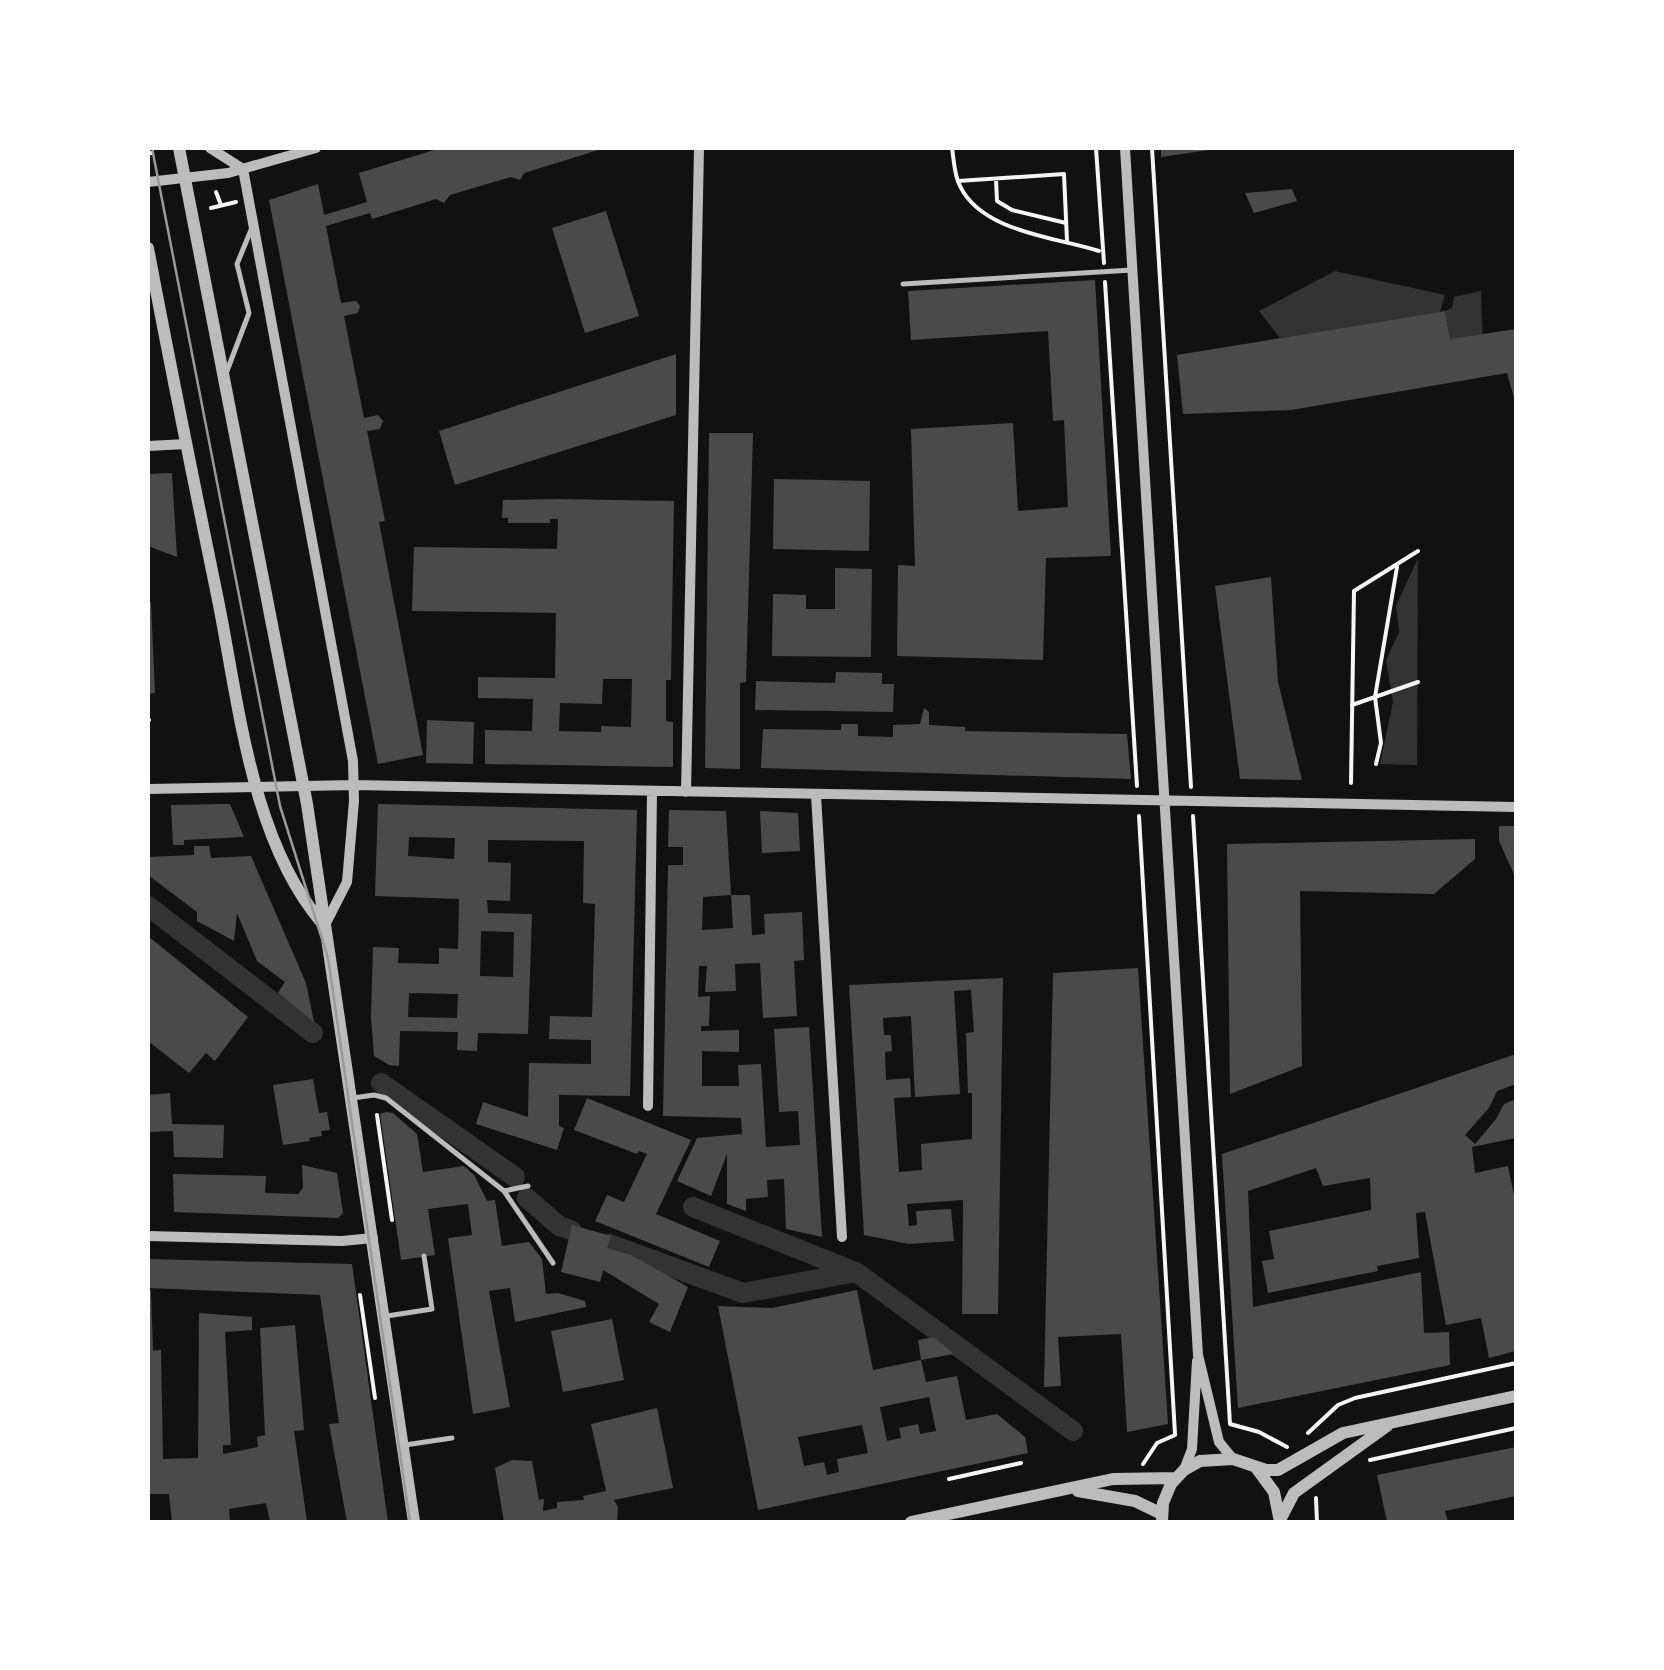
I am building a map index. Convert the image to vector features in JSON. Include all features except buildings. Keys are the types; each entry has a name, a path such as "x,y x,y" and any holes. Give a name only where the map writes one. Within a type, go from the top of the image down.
{"street":[{"path":"179,148 303,786 414,1522"},
{"path":"210,148 243,169 353,761 348,882 324,926"},
{"path":"148,182 243,169 316,148"},
{"path":"686,792 699,148"},
{"path":"1067,1490 1135,1501 1162,1518 1165,1496 1192,1448 1198,1355 1125,148"},
{"path":"148,248 257,787 284,866 305,904 324,926"},
{"path":"148,446 186,444"},
{"path":"148,789 354,785 1516,806"},
{"path":"648,1106 652,790"},
{"path":"816,795 842,1237"},
{"path":"148,1236 342,1241 373,1238"},
{"path":"1198,1355 1219,1442 1233,1459"},
{"path":"911,1522 1112,1480 1180,1474 1208,1460 1233,1459 1278,1470 1343,1433 1516,1396"},
{"path":"1279,1522 1294,1493 1394,1421"},
{"path":"1250,1465 1270,1485 1279,1522"}],"lane":[{"path":"224,378 249,314 238,264 253,226"},
{"path":"902,284 1132,270"},
{"path":"353,1098 386,1098 504,1191 553,1263"},
{"path":"504,1191 528,1186"},
{"path":"384,1316 432,1310 424,1256"},
{"path":"403,1446 452,1438"}],"path":[{"path":"952,148 958,181 982,214 999,224 1099,251"},
{"path":"1096,148 1136,782"},
{"path":"1152,148 1191,782"},
{"path":"958,181 1064,174 1067,241"},
{"path":"996,179 997,201 1012,210 1066,224"},
{"path":"216,192 221,206"},
{"path":"211,208 240,201"},
{"path":"1351,783 1354,590 1418,551"},
{"path":"1376,764 1381,743 1375,697 1398,564"},
{"path":"1352,705 1418,682"},
{"path":"1193,817 1230,1424 1259,1432 1289,1448 1295,1445"},
{"path":"1139,818 1175,1434 1150,1450 1142,1468"},
{"path":"376,1114 392,1220"},
{"path":"360,1295 374,1398"},
{"path":"1308,1432 1338,1405 1355,1398 1516,1362"},
{"path":"1367,1460 1516,1428"},
{"path":"949,1478 1021,1464"},
{"path":"1316,1522 1316,1494 1322,1488"}],"shaded area":[{"path":"1335,271 1445,295 1440,312 1280,338 1259,311"},
{"path":"1481,291 1484,376 1457,381 1445,311 1452,308 1454,297"},
{"path":"1418,558 1417,765 1380,764 1393,702 1386,660 1399,632 1396,606"}],"waterway":[{"path":"148,906 313,1033"},
{"path":"381,1083 515,1177"},
{"path":"527,1198 559,1226 571,1230"},
{"path":"693,1207 853,1271"},
{"path":"609,1244 743,1293 856,1272 1073,1431"}],"tram line":[{"path":"152,148 280,806 328,958 410,1522"}]}
